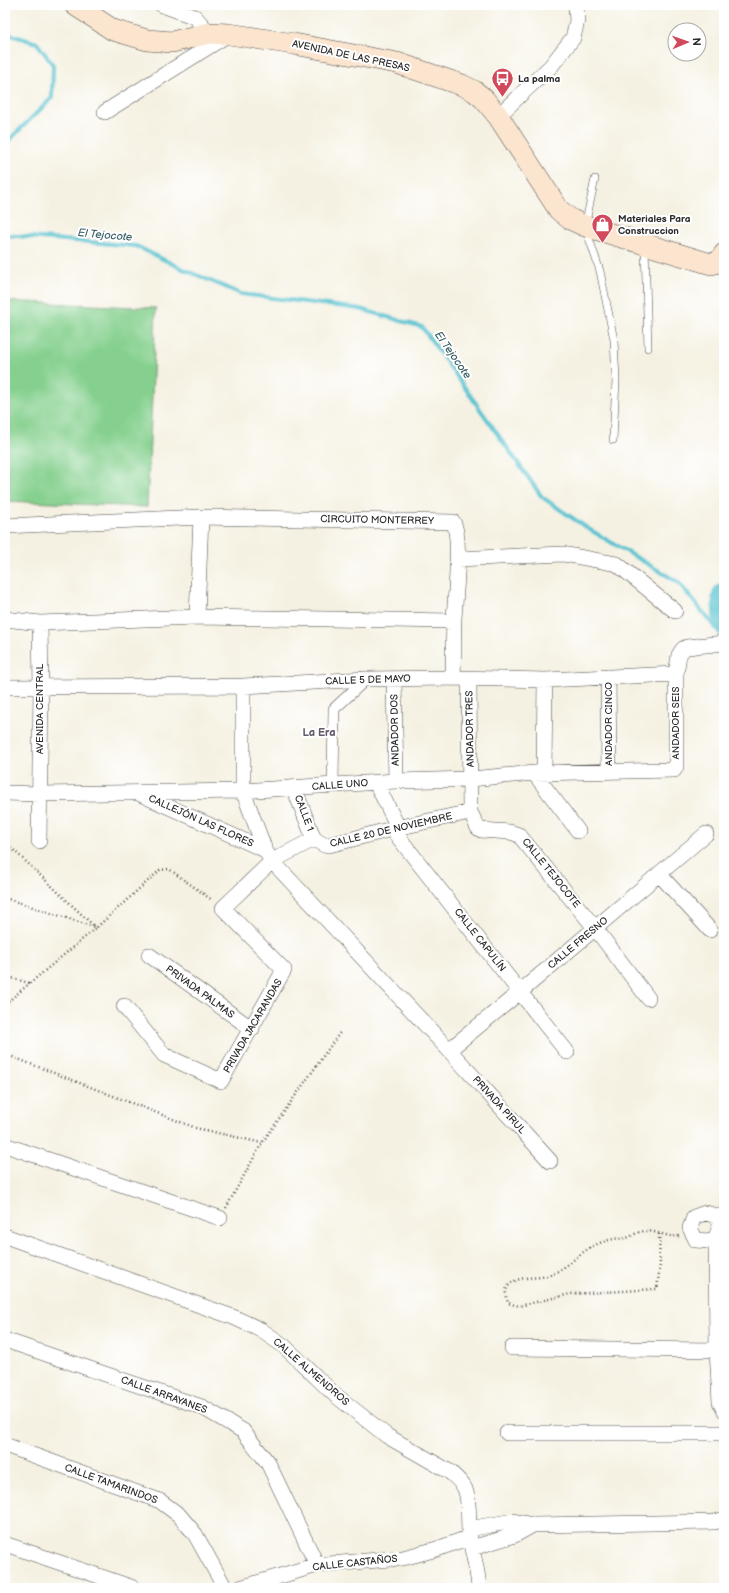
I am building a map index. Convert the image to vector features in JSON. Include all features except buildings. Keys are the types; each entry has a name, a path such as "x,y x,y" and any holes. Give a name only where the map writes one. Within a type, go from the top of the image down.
{"main road":[{"name":"AVENIDA DE LAS PRESAS","path":"75,5 113,30 147,40 172,42 219,33 294,44 397,64 462,84 483,98 498,116 559,210 570,219 584,226 711,264 719,262 724,254"}],"street":[{"path":"105,112 219,33 195,17 162,5"},
{"path":"498,116 551,66 573,38 577,21 576,5"},
{"path":"198,617 201,517"},
{"name":"CIRCUITO MONTERREY","path":"5,526 201,517 453,522 456,527 458,559 454,621 453,678"},
{"path":"458,559 563,554 617,564 675,611"},
{"path":"5,619 40,623 198,617 454,621"},
{"name":"AVENIDA CENTRAL","path":"39,841 41,687 40,623"},
{"path":"676,674 679,655 683,649 717,644"},
{"name":"CALLE 5 DE MAYO","path":"5,687 243,686 366,679 453,678 545,680 676,674"},
{"name":"ANDADOR SEIS","path":"674,770 676,767 676,674"},
{"name":"ANDADOR CINCO","path":"608,677 609,771"},
{"path":"333,786 334,709 366,679"},
{"name":"ANDADOR DOS","path":"394,679 396,782"},
{"name":"ANDADOR TRES","path":"469,679 471,779"},
{"path":"545,680 539,774 578,832"},
{"path":"243,686 243,791 269,856 449,1050"},
{"name":"CALLE UNO","path":"5,793 40,794 243,791 539,774 674,770"},
{"path":"470,812 471,779"},
{"name":"CALLE CAPULÍN","path":"376,783 395,828 567,1052"},
{"name":"CALLE 1","path":"294,788 314,839"},
{"name":"CALLEJÓN LAS FLORES","path":"136,792 269,856"},
{"name":"CALLE 20 DE NOVIEMBRE","path":"314,839 324,845 329,845 395,828 470,812"},
{"name":"CALLE TEJOCOTE","path":"470,812 478,828 481,830 519,834 595,928"},
{"name":"CALLE FRESNO","path":"449,1050 660,875 706,834"},
{"path":"223,908 269,856 314,839"},
{"path":"660,875 710,930"},
{"name":"PRIVADA JACARANDAS","path":"124,1006 164,1055 221,1081 252,1029 284,970 223,908"},
{"path":"595,928 648,998"},
{"name":"PRIVADA PALMAS","path":"149,955 252,1029"},
{"name":"PRIVADA PIRUL","path":"449,1050 550,1161"},
{"path":"5,1145 220,1218"},
{"path":"716,1238 708,1241 696,1240 690,1228 694,1217 705,1213 717,1216 720,1225 716,1238 717,1350 720,1402 724,1410"},
{"name":"CALLE ALMENDROS","path":"5,1236 233,1317 261,1330 284,1346 334,1394 387,1436 450,1472 457,1479 464,1488 467,1498 470,1538 479,1588"},
{"name":"CALLE ARRAYANES","path":"5,1340 202,1407 243,1431 268,1463 317,1565"},
{"path":"512,1348 717,1350"},
{"path":"507,1433 724,1433"},
{"name":"CALLE TAMARINDOS","path":"5,1445 160,1501 179,1515 195,1534 225,1588"},
{"name":"CALLE CASTAÑOS","path":"240,1588 317,1565 403,1558 437,1549 513,1522 533,1525 715,1522 724,1520"},
{"path":"5,1544 134,1588"}],"lane":[{"path":"595,179 584,226 600,271 614,340 616,380 613,440"},
{"path":"645,243 648,348"}],"path":[{"path":"5,842 96,928"},
{"path":"5,1004 96,928 160,870 169,869 223,908"},
{"path":"5,898 96,928"},
{"path":"5,976 29,983"},
{"path":"220,1218 262,1143 341,1031"},
{"path":"5,1054 196,1128 262,1143"},
{"path":"659,1234 660,1265 657,1289 570,1294 519,1306 508,1303 505,1294 508,1286 516,1281 531,1276 547,1276 564,1267 590,1248 613,1239 627,1238 642,1231 659,1234 671,1238 693,1234"}],"green space":[{"path":"5,301 156,308 147,507 5,501"}],"waterway":[{"name":"El Tejocote","path":"5,33 37,43 53,65 52,98 5,144"},
{"name":"El Tejocote","path":"5,235 136,246 183,269 241,294 360,309 422,327 542,497 587,528 678,582 724,638"},
{"path":"724,594 724,622"}],"place":[{"name":"La palma","path":"503,98"},
{"name":"Materiales Para Construccion","path":"603,244"}],"district":[{"name":"La Era","path":"319,732"}]}
